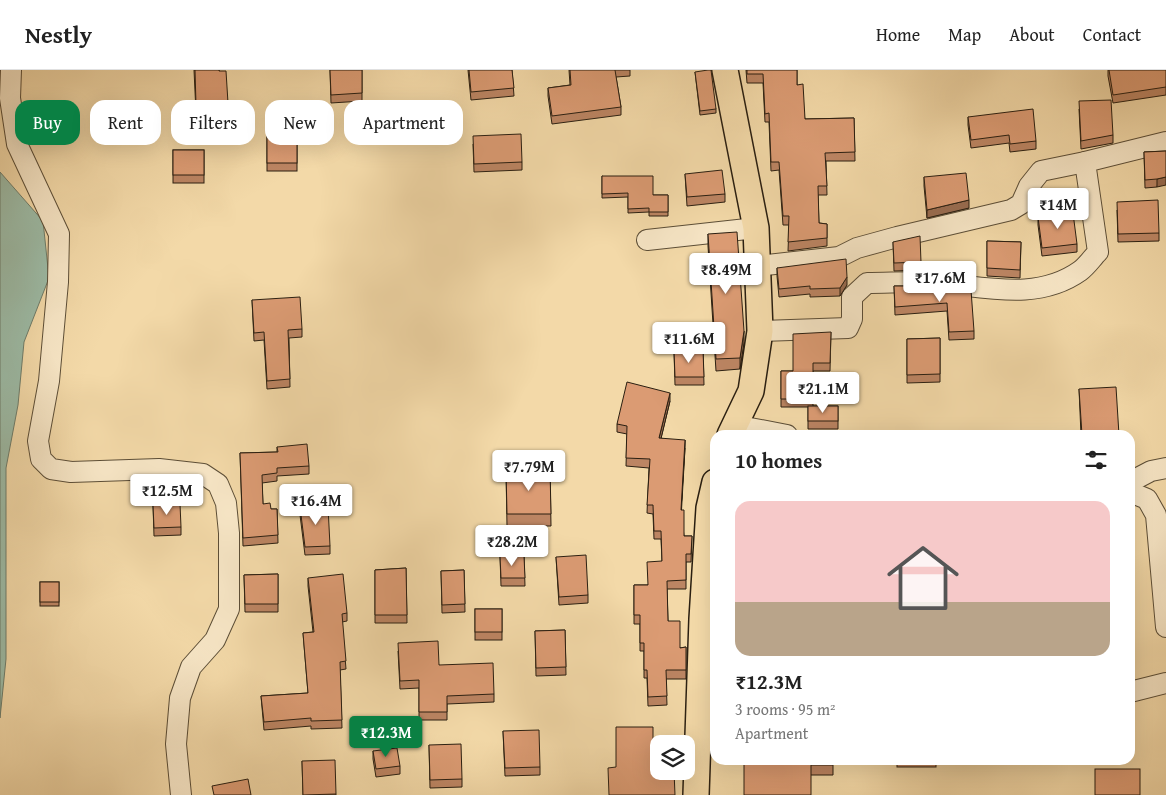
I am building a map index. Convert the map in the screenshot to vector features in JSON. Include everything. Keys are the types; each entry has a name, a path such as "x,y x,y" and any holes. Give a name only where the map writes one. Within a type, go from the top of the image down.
{"main road":[{"path":"725,70 756,228 760,331 752,391 732,430"},
{"path":"696,795 702,619 710,504"}],"street":[{"path":"11,70 10,98 17,144 59,234 58,282 49,381 38,441 41,459 51,469 71,472 159,469 203,474 218,484 226,503 229,533 229,609 215,640 191,667 180,698 176,744 181,795"},
{"path":"757,266 839,257 857,248 897,237 1011,210 1021,204 1029,186 1041,171 1166,142"},
{"path":"760,331 848,328 852,319 852,297 867,283 939,283 1018,291 1059,284 1082,270 1098,252 1085,162"},
{"path":"647,240 756,228"},
{"path":"1135,479 1151,471 1166,468"},
{"path":"1135,494 1147,499 1156,515 1166,627"},
{"path":"1135,691 1166,683"}],"shaded area":[{"path":"0,172 43,221 49,278 24,342 18,405 6,468 6,659 0,718"}],"building":[{"path":"195,70 226,71 228,100 196,100"},
{"path":"330,70 362,70 362,93 331,95"},
{"path":"469,70 512,70 514,88 471,92"},
{"path":"570,70 615,70 621,107 552,116 548,88 571,85"},
{"path":"711,70 716,109 700,111 695,72"},
{"path":"747,70 797,70 797,85 803,84 805,119 854,118 855,152 825,153 827,186 818,186 819,223 827,224 827,238 788,242 789,216 783,216 779,162 771,162 769,113 765,114 763,74 747,74"},
{"path":"1109,70 1166,70 1166,87 1113,95"},
{"path":"1111,100 1113,135 1081,141 1079,101"},
{"path":"1033,109 1036,141 1010,144 1009,135 971,140 968,117"},
{"path":"521,134 522,162 474,164 473,136"},
{"path":"267,145 297,145 297,163 267,163"},
{"path":"173,150 204,150 204,175 173,175"},
{"path":"1166,151 1166,177 1145,180 1144,152"},
{"path":"722,170 725,194 687,197 685,174"},
{"path":"966,173 969,200 927,210 924,177"},
{"path":"602,176 653,176 653,195 668,195 668,212 649,212 649,208 628,209 628,193 602,194"},
{"path":"1158,200 1159,233 1118,234 1117,202"},
{"path":"1073,213 1077,244 1042,248 1038,217"},
{"path":"737,232 744,331 740,358 716,359 708,234"},
{"path":"920,236 921,262 894,263 893,242"},
{"path":"987,241 1021,242 1020,270 987,268"},
{"path":"846,259 847,277 840,288 810,289 810,286 779,289 777,268"},
{"path":"894,286 930,286 971,290 974,331 949,332 947,303 895,307"},
{"path":"300,297 302,329 288,330 290,379 267,381 264,332 254,333 252,300"},
{"path":"831,332 830,363 813,363 813,399 781,399 781,371 793,371 793,334"},
{"path":"940,338 940,374 907,375 907,339"},
{"path":"703,350 704,377 675,377 674,351"},
{"path":"627,382 670,393 659,438 685,440 681,510 684,510 684,536 692,536 691,554 686,554 686,580 667,581 668,621 680,621 680,648 686,647 686,670 666,670 667,696 648,697 647,670 644,670 644,643 640,643 640,615 634,615 634,585 648,585 647,562 662,561 661,531 654,531 653,505 647,505 650,459 626,458 627,426 617,424"},
{"path":"1116,387 1119,430 1082,430 1079,389"},
{"path":"808,406 838,406 838,421 808,421"},
{"path":"307,444 309,466 277,468 277,473 262,475 263,504 270,503 271,509 277,509 278,535 243,538 240,453 278,452 277,447"},
{"path":"550,469 551,514 507,514 506,470"},
{"path":"180,504 181,527 154,528 153,505"},
{"path":"328,506 330,546 305,547 300,507"},
{"path":"586,555 588,595 559,597 556,557"},
{"path":"500,556 524,556 525,578 501,578"},
{"path":"406,568 407,615 375,615 375,570"},
{"path":"464,570 465,604 442,605 441,571"},
{"path":"278,574 278,604 245,604 244,575"},
{"path":"343,574 347,613 342,614 346,661 340,662 342,720 311,721 311,718 264,722 261,696 308,693 303,633 314,632 308,578"},
{"path":"40,582 59,582 59,602 40,602"},
{"path":"475,609 502,609 502,632 475,632"},
{"path":"565,630 566,667 536,668 535,631"},
{"path":"438,641 439,665 493,663 494,694 447,696 447,712 419,712 419,680 400,681 398,643"},
{"path":"616,727 653,727 653,735 650,735 650,780 674,780 675,795 609,795 608,768 616,767"},
{"path":"539,730 540,767 505,768 503,731"},
{"path":"461,744 462,779 430,780 429,745"},
{"path":"397,748 400,766 376,769 373,751"},
{"path":"335,760 336,794 303,795 302,761"},
{"path":"744,765 811,765 811,795 744,795"},
{"path":"1095,769 1140,769 1140,795 1095,795"},
{"path":"248,779 251,795 214,795 212,786"}]}
